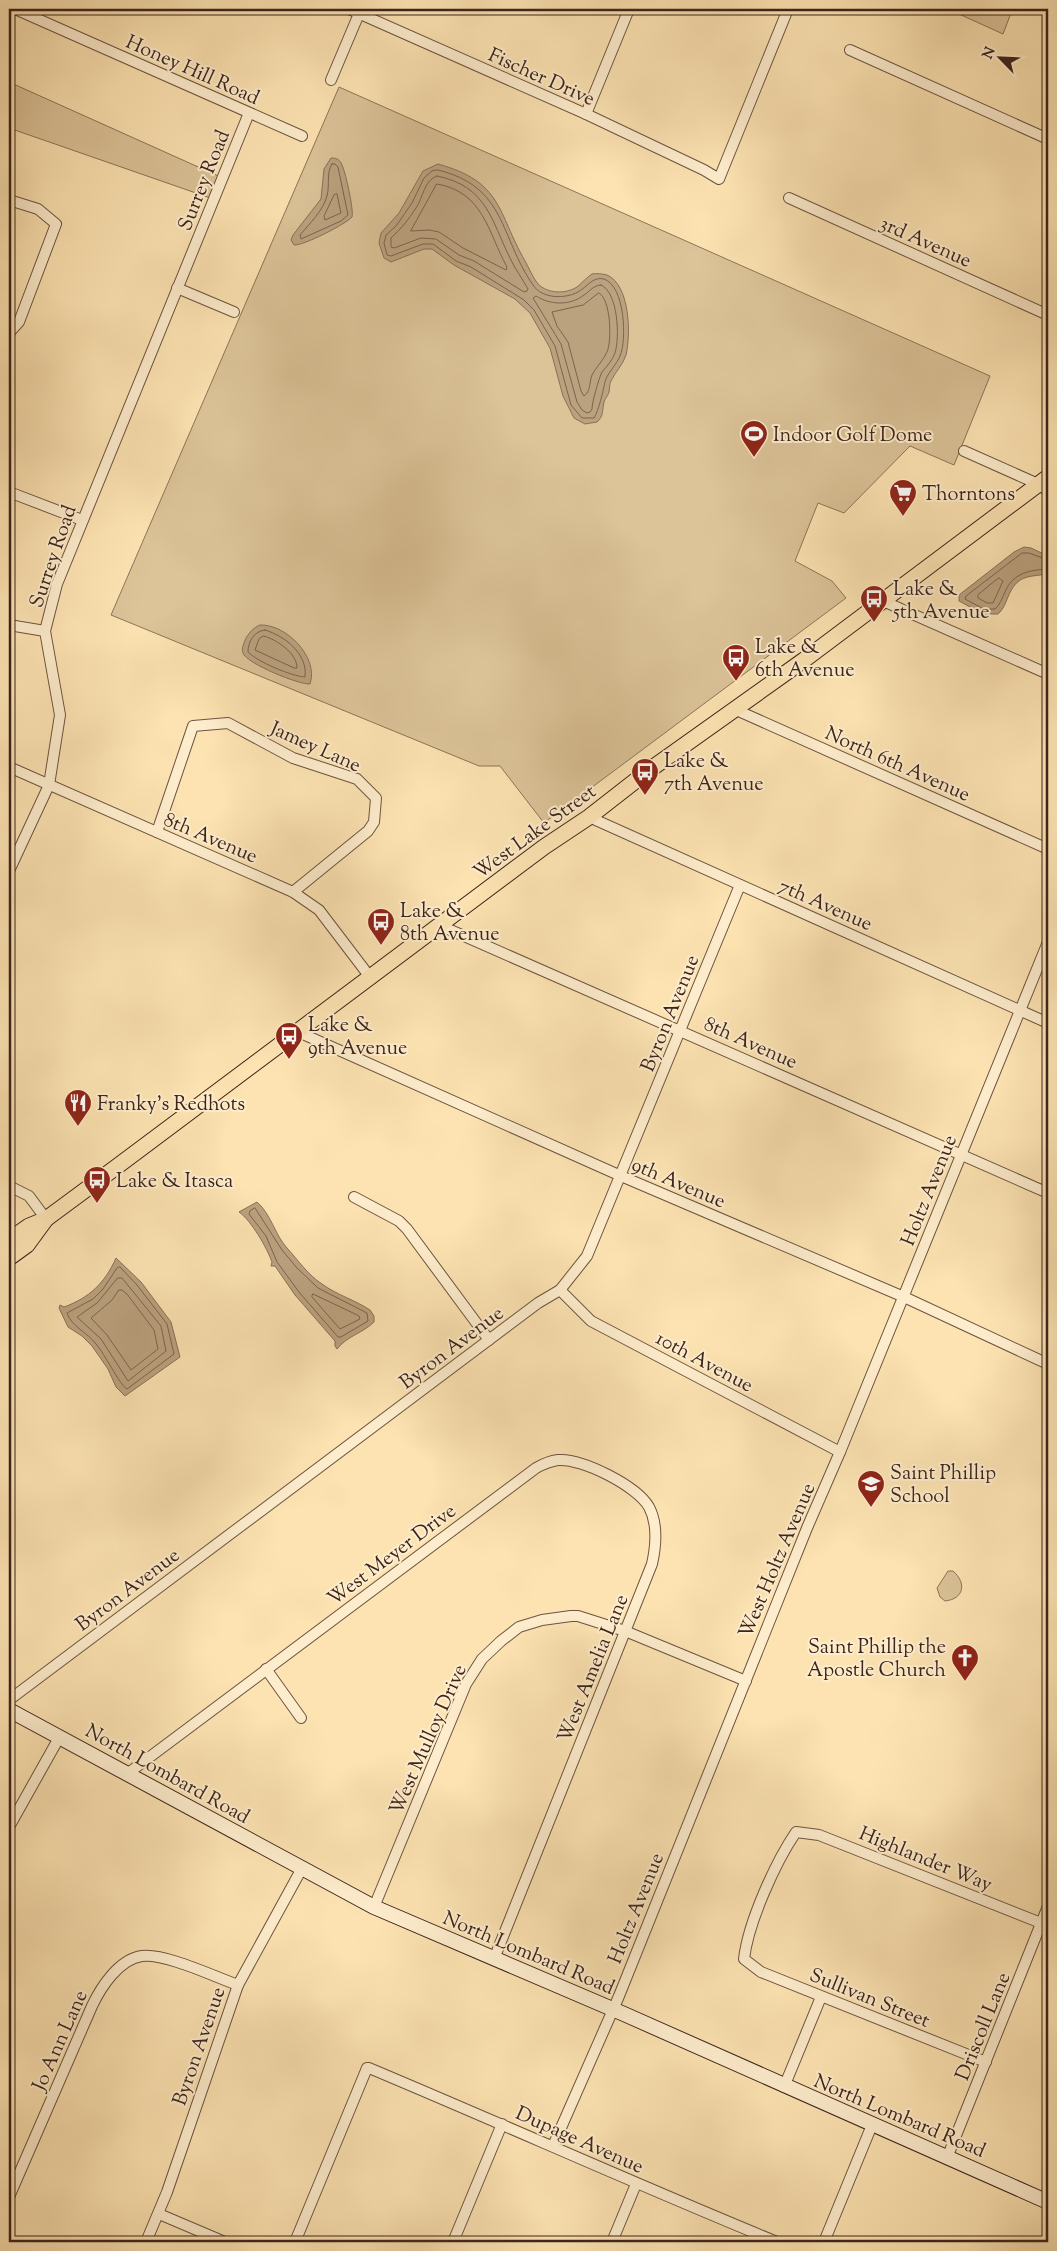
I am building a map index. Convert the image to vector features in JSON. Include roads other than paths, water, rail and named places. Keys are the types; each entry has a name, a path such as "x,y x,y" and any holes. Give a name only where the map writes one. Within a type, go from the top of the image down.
{"main road":[{"name":"West Lake Street","path":"9,1240 29,1226 46,1219 558,837 589,817 734,709 1045,484"},
{"name":"West Lake Street","path":"9,1258 27,1245 46,1219"}],"street":[{"name":"Honey Hill Road","path":"15,9 302,136"},
{"name":"Fischer Drive","path":"349,9 360,11 586,114 719,179 788,9"},
{"path":"586,114 629,9"},
{"path":"331,80 360,11"},
{"path":"850,50 1048,139"},
{"name":"Surrey Road","path":"9,871 49,784 60,715 45,631 57,584 249,113"},
{"name":"3rd Avenue","path":"789,198 1048,315"},
{"path":"9,200 38,209 56,224 19,322 9,333"},
{"path":"177,288 234,312"},
{"path":"964,452 1045,484"},
{"path":"9,492 82,520"},
{"path":"884,601 1048,674"},
{"path":"9,625 45,631"},
{"name":"North 6th Avenue","path":"734,709 1048,849"},
{"name":"Jamey Lane","path":"157,832 192,726 228,723 293,758 357,779 376,798 374,822 368,831 293,892"},
{"name":"8th Avenue","path":"9,767 293,892 319,910 370,977"},
{"name":"7th Avenue","path":"589,817 1048,1023"},
{"name":"Byron Avenue","path":"9,1700 538,1303 560,1290 588,1256 740,885"},
{"name":"8th Avenue","path":"439,926 1048,1193"},
{"name":"Holtz Avenue","path":"840,1452 1048,942"},
{"name":"9th Avenue","path":"296,1031 621,1176 904,1297 1048,1364"},
{"path":"9,1186 29,1196 46,1219"},
{"path":"354,1197 399,1221 407,1229 489,1340"},
{"name":"10th Avenue","path":"560,1290 591,1321 840,1452"},
{"name":"West Holtz Avenue","path":"746,1681 807,1528 840,1452"},
{"name":"West Amelia Lane","path":"494,1959 652,1564 656,1547 654,1520 648,1505 632,1489 597,1469 585,1465 560,1460 546,1462 536,1468"},
{"name":"West Meyer Drive","path":"127,1774 536,1468"},
{"name":"West Mulloy Drive","path":"374,1908 460,1696 482,1660 501,1641 519,1627 542,1620 578,1616 625,1631 746,1681"},
{"path":"266,1669 301,1718"},
{"name":"Holtz Avenue","path":"553,2146 612,2010 746,1681"},
{"name":"North Lombard Road","path":"9,1710 374,1908 612,2010 1048,2202"},
{"path":"9,1827 60,1736"},
{"name":"Highlander Way","path":"744,1959 748,1936 782,1853 796,1832 819,1835 1041,1923"},
{"name":"Byron Avenue","path":"146,2242 159,2214 238,1985 302,1870"},
{"name":"Driscoll Lane","path":"947,2158 1048,1906"},
{"name":"Jo Ann Lane","path":"9,2197 12,2182 97,1995 110,1977 129,1961 141,1956 159,1957 238,1985"},
{"name":"Sullivan Street","path":"744,1959 761,1972 986,2062"},
{"path":"784,2087 821,1997"},
{"name":"Dupage Avenue","path":"295,2242 367,2068 502,2124 636,2184 777,2242"},
{"path":"453,2242 502,2124"},
{"path":"824,2242 872,2125"},
{"path":"612,2242 636,2184"},
{"path":"159,2214 225,2242"}],"water":[{"path":"331,158 338,160 343,167 352,217 324,234 294,245 291,240 293,235 321,199 324,169"},
{"path":"438,164 459,171 475,180 487,190 502,214 533,276 542,287 557,292 568,291 577,287 592,274 607,275 615,280 624,299 627,311 628,346 623,362 610,382 602,415 597,422 585,424 574,418 563,396 550,348 530,313 515,299 454,265 432,249 424,249 391,262 384,258 379,243 381,233 399,213 423,171"},
{"path":"1024,547 1031,548 1048,556 1048,574 1028,577 1019,581 1011,590 1004,607 998,614 983,614 959,601 959,595 1014,552"},
{"path":"260,625 280,630 298,644 310,663 312,674 310,684 274,673 247,658 242,650 246,638 255,627"},
{"path":"257,1202 266,1212 283,1243 308,1272 328,1288 370,1310 374,1316 374,1322 345,1341 337,1349 335,1341 295,1295 275,1266 271,1266 272,1262 263,1242 249,1221 239,1212"},
{"path":"116,1258 141,1282 171,1322 180,1357 125,1396 116,1387 108,1369 92,1346 82,1336 68,1327 59,1308 60,1305 64,1307 89,1294 107,1275"}],"place":[{"name":"Indoor Golf Dome","path":"754,458"},
{"name":"Thorntons","path":"903,517"},
{"name":"Lake & 5th Avenue","path":"874,623"},
{"name":"Lake & 6th Avenue","path":"736,682"},
{"name":"Lake & 7th Avenue","path":"645,796"},
{"name":"Lake & 8th Avenue","path":"381,946"},
{"name":"Lake & 9th Avenue","path":"289,1060"},
{"name":"Franky's Redhots","path":"78,1127"},
{"name":"Lake & Itasca","path":"97,1204"},
{"name":"Saint Phillip School","path":"871,1508"},
{"name":"Saint Phillip the Apostle Church","path":"965,1682"}]}
